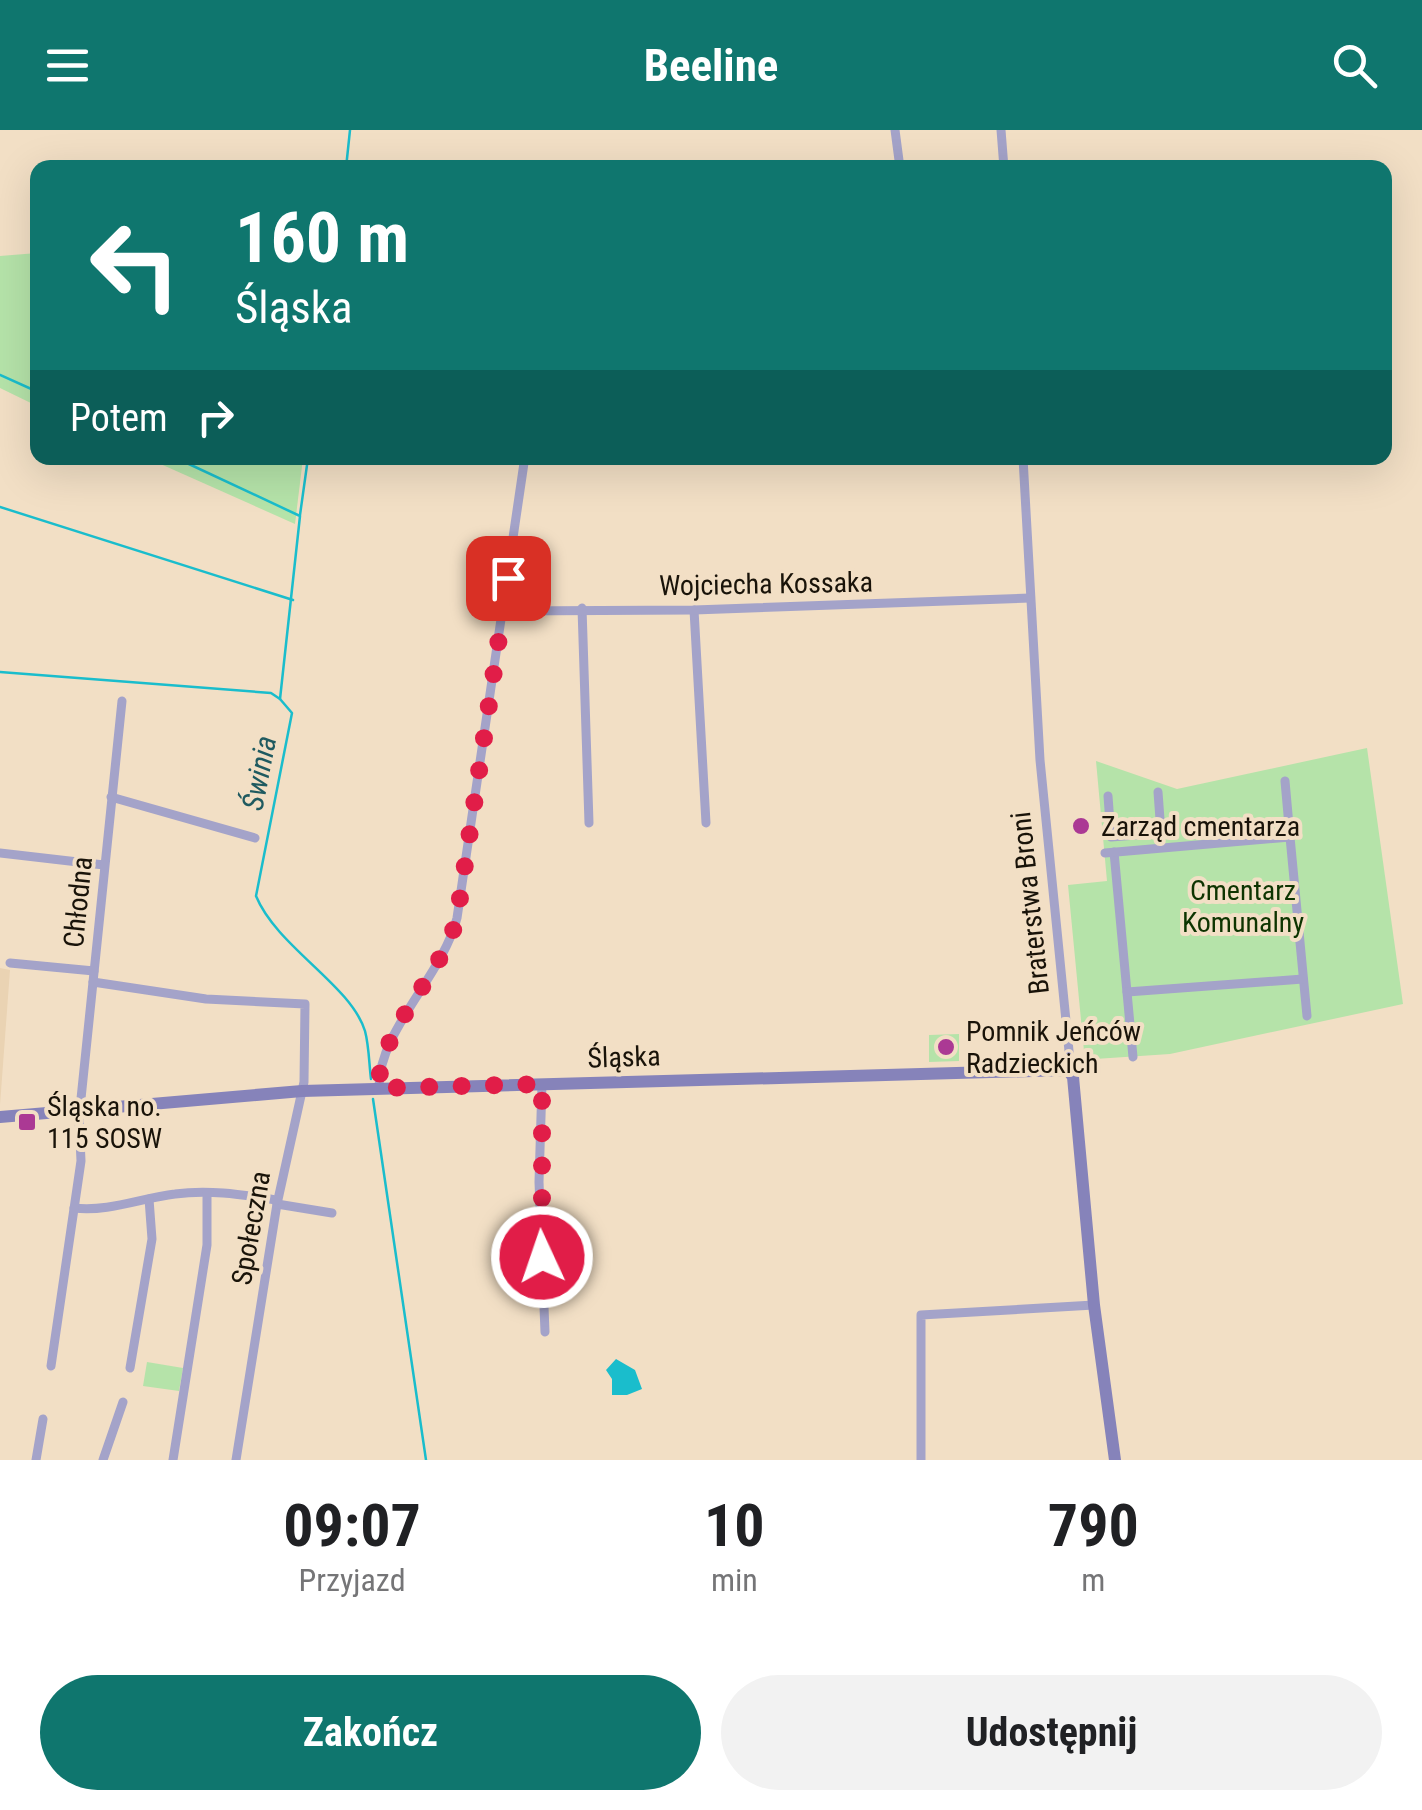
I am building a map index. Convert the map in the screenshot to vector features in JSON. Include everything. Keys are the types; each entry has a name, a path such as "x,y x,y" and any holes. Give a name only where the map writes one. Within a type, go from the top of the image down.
{"street":[{"path":"894,130 899,160"},
{"path":"1001,130 1003,160"},
{"path":"379,1088 382,1056 443,958 455,928 524,465"},
{"name":"Braterstwa Broni","path":"1024,465 1040,760 1094,1305 1116,1460"},
{"name":"Wojciecha Kossaka","path":"503,611 694,610 1030,598"},
{"path":"582,608 589,824"},
{"path":"694,610 706,823"},
{"name":"Chłodna","path":"50,1366 81,1161 80,1109 122,701"},
{"path":"1285,781 1307,1016"},
{"path":"1158,792 1162,848"},
{"path":"1108,796 1110,852 1133,1057"},
{"path":"111,797 254,838"},
{"path":"1111,837 1161,833"},
{"path":"1110,852 1290,837"},
{"path":"0,854 104,864"},
{"path":"10,963 93,977"},
{"name":"Społeczna","path":"93,977 206,999 305,1004 302,1091 277,1202 236,1460"},
{"path":"1127,992 1303,978"},
{"name":"Śląska","path":"0,1117 302,1091 1071,1071"},
{"path":"542,1084 539,1182 545,1332"},
{"path":"172,1460 207,1245 208,1193"},
{"path":"74,1208 92,1210 149,1198 208,1193 332,1213"},
{"path":"130,1368 152,1239 149,1198"},
{"path":"921,1460 921,1314 1094,1305"},
{"path":"103,1460 123,1402"},
{"path":"36,1460 43,1419"}],"shaded area":[{"path":"0,968 10,970 0,1105"}],"green space":[{"path":"30,254 30,403 0,388 0,256"},
{"path":"163,465 302,465 295,524"},
{"name":"Cmentarz Komunalny","path":"1367,748 1403,1004 1170,1054 1095,1059 1084,1051 1068,885 1107,881 1096,761 1177,789"},
{"path":"959,1034 959,1061 929,1062 929,1035"},
{"path":"147,1362 183,1368 179,1391 143,1386"}],"water":[{"path":"616,1359 635,1370 642,1389 612,1395 612,1379 606,1370"}],"waterway":[{"path":"347,160 350,130"},
{"name":"Świnia","path":"0,375 30,388"},
{"name":"Świnia","path":"191,465 300,516 280,699 292,713 256,896 280,932 357,1014 365,1031 371,1079"},
{"path":"300,515 307,465"},
{"path":"0,507 293,600"},
{"path":"0,672 271,693 280,699"},
{"name":"Świnia","path":"373,1099 426,1460"}],"place":[{"name":"Zarząd cmentarza","path":"1081,826"},
{"name":"Pomnik Jeńców Radzieckich","path":"946,1047"},
{"name":"Śląska no. 115 SOSW","path":"27,1122"}],"route":[{"path":"508,578 457,918 443,958 382,1056 379,1088 542,1084 542,1257"}]}
